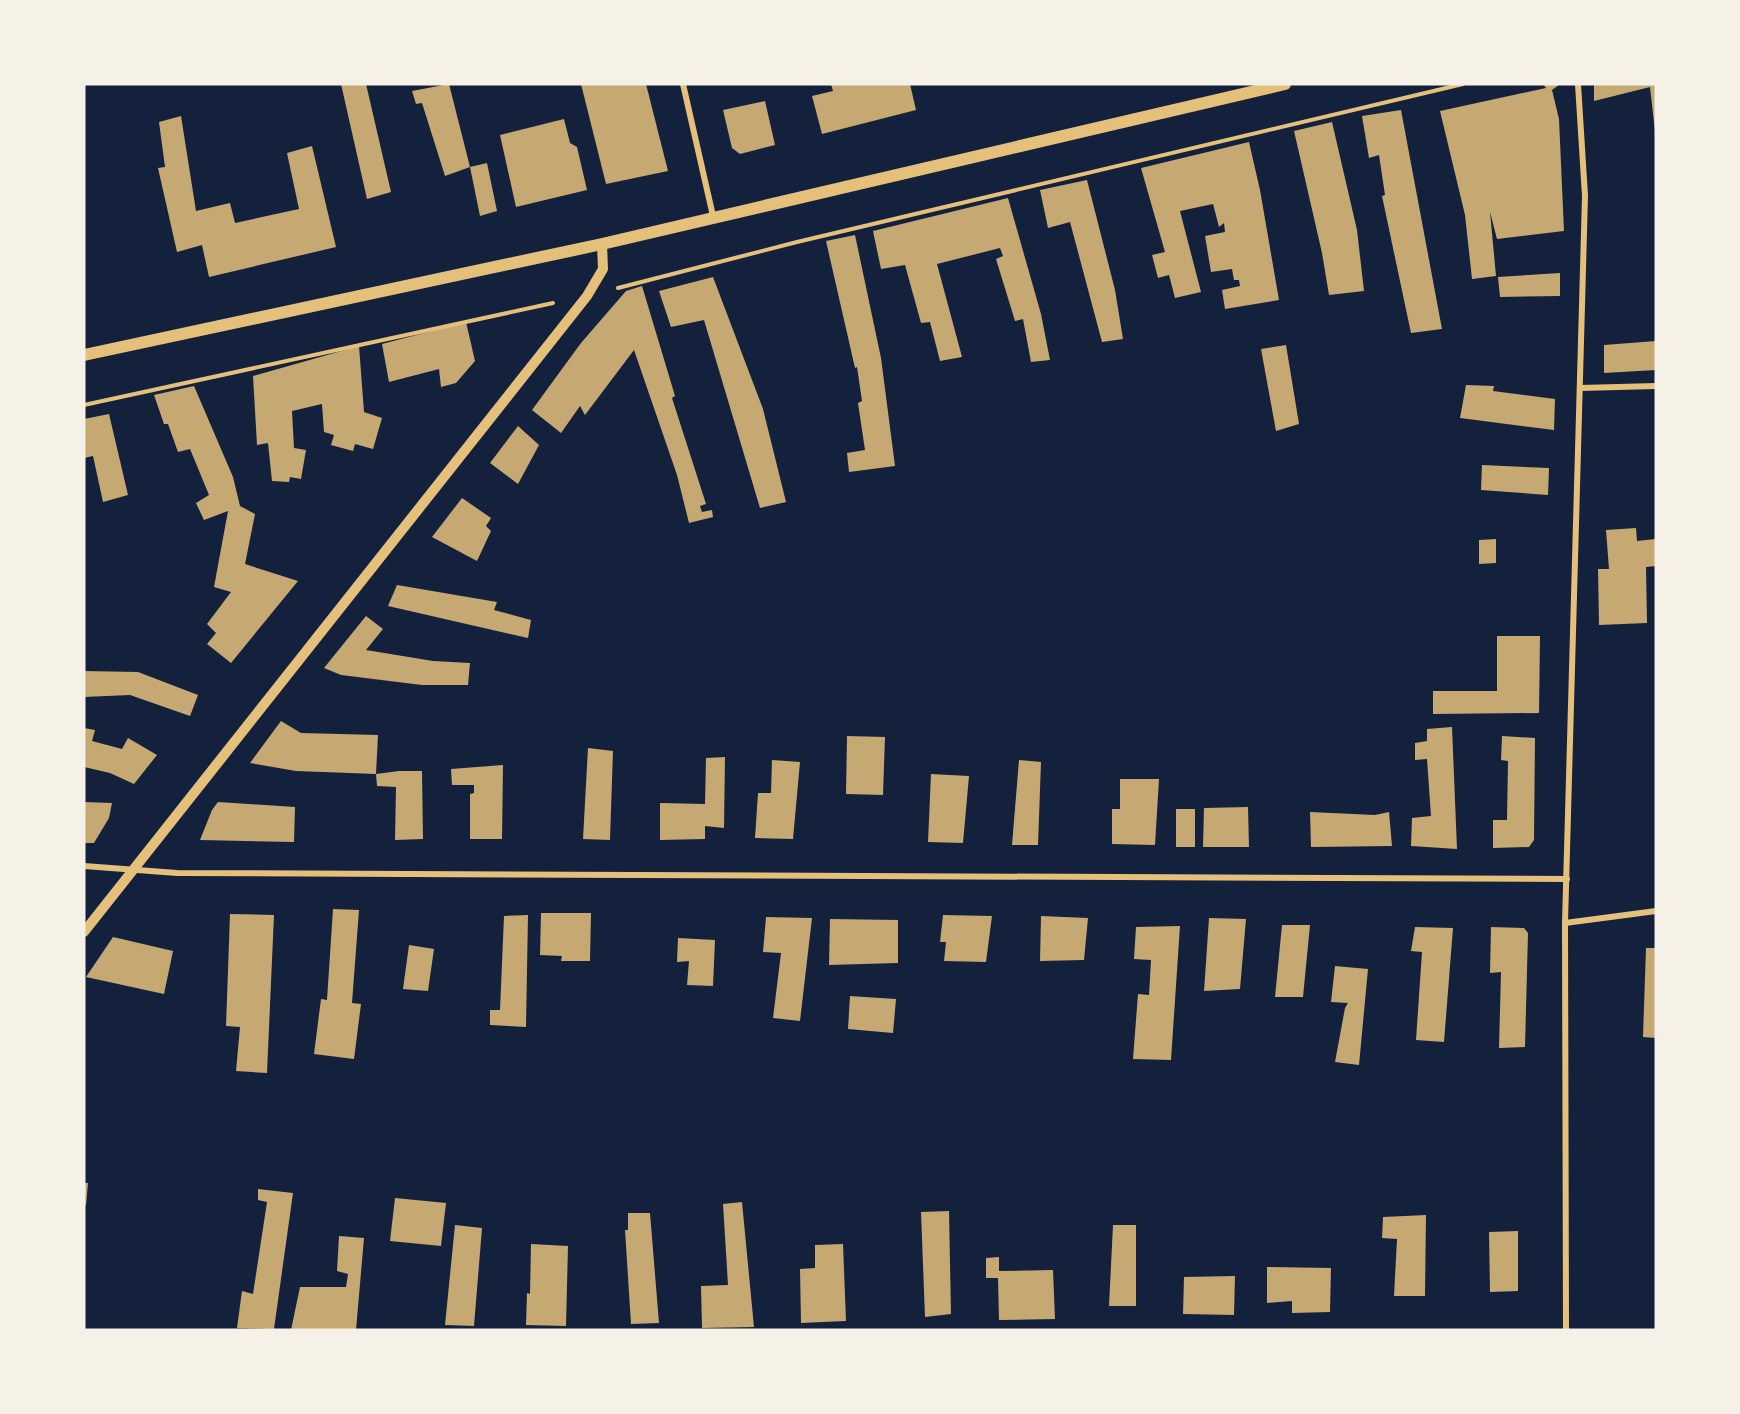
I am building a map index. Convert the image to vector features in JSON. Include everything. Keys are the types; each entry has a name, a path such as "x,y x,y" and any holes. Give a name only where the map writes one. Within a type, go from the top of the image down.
{"main road":[{"path":"84,355 602,244 713,216 1285,84"}],"street":[{"path":"683,84 713,216"},
{"path":"1566,1330 1565,923 1585,196 1578,84"},
{"path":"84,932 587,296 603,269 602,244"},
{"path":"1580,388 1656,386"},
{"path":"84,866 134,871 1567,879"},
{"path":"1565,923 1656,911"}],"path":[{"path":"84,405 587,296 797,242 1463,84"}],"building":[{"path":"341,84 366,84 391,192 367,199"},
{"path":"449,84 470,167 445,176 422,103 416,104 412,91"},
{"path":"581,84 646,84 668,171 606,184"},
{"path":"831,84 910,84 916,110 822,134 812,96 833,91"},
{"path":"1543,84 1560,84 1552,90 1559,119 1564,231 1497,239 1490,212 1496,276 1472,279 1465,215 1440,111 1546,88"},
{"path":"1594,84 1656,84 1656,140 1650,87 1594,101"},
{"path":"765,101 775,145 740,154 732,148 723,110"},
{"path":"1401,110 1442,329 1411,333 1382,196 1385,195 1379,155 1369,158 1362,116"},
{"path":"181,116 196,211 230,203 235,223 299,209 287,153 312,146 336,247 209,277 202,245 177,252 158,168 165,167 159,122"},
{"path":"564,119 570,143 577,147 587,190 516,207 500,135"},
{"path":"1332,122 1357,230 1364,291 1329,295 1322,253 1294,131"},
{"path":"1249,142 1260,190 1279,300 1225,309 1222,290 1240,286 1239,280 1234,280 1232,269 1211,272 1205,236 1225,232 1224,223 1219,227 1213,204 1180,211 1201,292 1175,298 1169,275 1158,278 1152,255 1165,252 1141,168"},
{"path":"487,163 497,211 480,216 470,167"},
{"path":"1087,180 1115,290 1123,339 1102,342 1070,222 1048,228 1040,190"},
{"path":"1008,198 1041,314 1050,360 1031,362 1023,319 1015,321 996,259 1003,256 1000,248 937,264 962,357 940,361 930,322 921,323 905,265 881,269 873,231"},
{"path":"855,235 881,358 895,466 849,472 847,453 865,450 858,403 862,401 857,367 855,368 826,241"},
{"path":"1560,273 1560,296 1500,297 1498,277"},
{"path":"713,277 763,409 786,502 760,508 704,320 671,327 659,291"},
{"path":"642,286 675,396 672,398 706,504 700,506 702,512 712,510 713,517 689,523 677,475 634,350 585,415 580,406 561,433 532,410 581,343 626,291"},
{"path":"466,322 475,361 456,383 441,387 439,369 389,382 382,344"},
{"path":"1656,341 1656,370 1604,373 1604,345"},
{"path":"1286,345 1299,424 1276,431 1261,349"},
{"path":"359,346 364,412 382,418 373,449 355,444 353,451 331,445 334,435 324,432 322,404 292,411 294,448 306,450 301,479 290,477 289,482 272,481 268,443 257,445 253,376"},
{"path":"1466,385 1494,386 1493,391 1555,399 1554,430 1460,418"},
{"path":"194,386 233,477 240,506 255,514 245,564 298,581 231,663 207,644 216,633 207,624 231,592 214,587 228,511 204,520 196,503 209,495 190,449 178,452 168,424 164,424 154,395"},
{"path":"109,414 128,495 103,502 93,456 84,458 84,419"},
{"path":"518,426 539,445 518,484 490,463"},
{"path":"1482,465 1549,468 1548,495 1481,490"},
{"path":"462,498 491,518 486,526 491,531 477,561 432,537"},
{"path":"1636,528 1637,541 1656,539 1656,566 1646,567 1647,623 1599,625 1598,569 1609,569 1606,530"},
{"path":"1496,539 1496,563 1479,564 1479,540"},
{"path":"397,585 497,602 494,610 531,620 528,638 388,606"},
{"path":"366,616 383,629 366,650 433,661 470,663 468,685 422,685 341,675 324,668"},
{"path":"1497,636 1540,636 1539,713 1433,714 1433,691 1497,691"},
{"path":"84,671 138,672 198,695 190,716 130,695 84,697"},
{"path":"281,721 301,733 378,735 376,774 296,771 250,763"},
{"path":"1452,727 1457,849 1411,846 1412,818 1431,816 1427,759 1415,760 1415,743 1427,741 1427,729"},
{"path":"84,728 95,730 92,741 122,749 128,738 157,755 134,784 110,773 84,767"},
{"path":"847,736 885,737 883,795 846,794"},
{"path":"1502,736 1535,738 1534,840 1529,847 1493,848 1493,820 1507,820 1508,761 1501,760"},
{"path":"588,748 613,751 610,840 583,839"},
{"path":"725,757 724,828 705,826 705,839 660,840 660,803 705,804 706,758"},
{"path":"772,760 800,762 793,839 755,838 758,793 771,793"},
{"path":"1019,760 1041,762 1038,845 1012,845"},
{"path":"503,765 502,839 470,839 470,794 474,793 474,785 452,785 451,769"},
{"path":"422,771 423,839 395,840 396,787 377,786 376,774"},
{"path":"931,774 969,776 963,843 928,842"},
{"path":"1120,779 1159,779 1155,845 1112,844 1112,809 1120,809"},
{"path":"84,802 112,803 109,818 94,843 84,843"},
{"path":"218,802 295,807 294,842 200,840 212,810"},
{"path":"1248,807 1249,847 1203,847 1204,808"},
{"path":"1176,809 1195,809 1195,847 1176,847"},
{"path":"1310,812 1375,815 1389,812 1392,846 1311,847"},
{"path":"333,909 359,910 352,1003 361,1004 354,1059 314,1054 321,999 327,1000"},
{"path":"541,913 591,913 590,961 561,961 562,956 540,955"},
{"path":"230,914 274,915 267,1073 236,1071 240,1027 226,1026"},
{"path":"528,915 526,1027 490,1025 490,1010 500,1010 504,916"},
{"path":"943,915 992,916 986,962 944,961 946,942 940,942"},
{"path":"1041,916 1088,918 1084,960 1040,961"},
{"path":"766,917 812,918 800,1021 773,1018 781,953 763,952"},
{"path":"1209,918 1246,919 1240,989 1204,991"},
{"path":"830,919 898,920 898,963 829,965"},
{"path":"1282,925 1310,925 1303,997 1275,997"},
{"path":"1180,926 1171,1060 1133,1059 1138,994 1149,995 1151,960 1134,959 1136,927"},
{"path":"1415,927 1453,928 1444,1042 1416,1040 1422,952 1411,951"},
{"path":"1491,927 1524,928 1528,933 1525,1047 1499,1048 1501,972 1490,973"},
{"path":"113,937 173,951 164,994 86,977"},
{"path":"678,938 715,940 713,986 687,985 689,961 677,962"},
{"path":"409,945 434,949 428,991 403,989"},
{"path":"1646,948 1656,948 1656,1038 1643,1037"},
{"path":"1335,966 1368,969 1359,1065 1335,1062 1345,1008 1348,1003 1331,1002"},
{"path":"850,996 896,999 893,1033 848,1029"},
{"path":"84,1183 88,1183 86,1205 84,1205"},
{"path":"258,1189 293,1193 274,1329 237,1328 242,1291 253,1294 267,1202 258,1200"},
{"path":"395,1198 446,1203 441,1246 390,1241"},
{"path":"742,1202 754,1327 702,1328 701,1286 728,1285 723,1204"},
{"path":"949,1211 951,1314 925,1317 921,1212"},
{"path":"628,1213 650,1213 659,1323 631,1324 625,1230 628,1230"},
{"path":"1426,1215 1425,1296 1394,1296 1397,1239 1382,1238 1383,1217"},
{"path":"455,1225 482,1228 474,1326 445,1325"},
{"path":"1113,1225 1136,1225 1136,1306 1109,1306"},
{"path":"1518,1231 1518,1291 1490,1292 1489,1232"},
{"path":"339,1236 364,1238 356,1330 291,1330 300,1287 346,1287 348,1274 337,1271"},
{"path":"531,1244 568,1246 566,1326 526,1325 527,1293 530,1294"},
{"path":"843,1244 846,1321 801,1323 800,1269 815,1268 815,1245"},
{"path":"999,1257 999,1271 1053,1270 1055,1319 999,1320 998,1278 986,1278 986,1258"},
{"path":"1267,1267 1331,1268 1330,1312 1292,1313 1292,1301 1267,1303"},
{"path":"1235,1276 1234,1315 1183,1314 1184,1277"}]}
